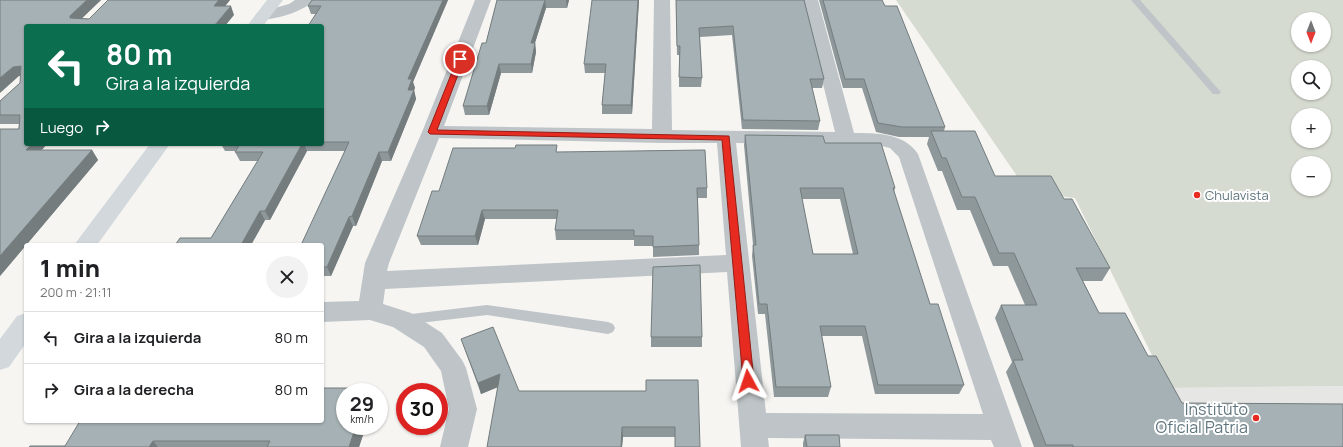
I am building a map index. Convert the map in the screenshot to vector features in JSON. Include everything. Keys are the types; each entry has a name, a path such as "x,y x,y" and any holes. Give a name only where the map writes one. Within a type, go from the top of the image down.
{"street":[{"path":"259,21 275,0"},
{"path":"259,21 295,7 306,0"},
{"path":"370,310 377,263 432,132 483,0"},
{"path":"662,0 662,137"},
{"path":"810,0 846,137"},
{"path":"432,132 662,137 726,137 846,137 877,139 897,144 908,154 1005,437 754,436 726,137"},
{"path":"86,243 159,146"},
{"path":"374,281 737,263"},
{"path":"324,312 370,310 402,320 433,340 453,368 463,409 454,447"},
{"path":"0,359 24,326"}],"lane":[{"path":"1135,0 1216,92"},
{"path":"402,320 487,310 608,328"}],"shaded area":[{"name":"Chulavista","path":"896,0 1343,0 1343,386 1168,388 1075,198 1028,192"},
{"name":"Instituto Oficial Patria","path":"1343,386 1343,447 1183,447 1168,388"}],"building":[{"path":"0,0 87,0 70,16 70,18 89,19 108,0 219,0 214,6 231,6 216,24 24,24 24,146 30,146 26,150 92,150 0,256 0,129 19,129 20,115 0,115 0,101 20,83 21,66 13,67 0,78"},
{"path":"312,0 443,0 408,79 412,79 408,90 414,90 388,152 379,152 352,216 349,217 327,267 324,267 324,243 302,243 349,142 324,142 324,24 309,24 321,6 308,6"},
{"path":"497,0 545,0 531,43 535,43 531,64 499,64 487,106 463,106 482,43 486,43"},
{"path":"592,0 638,0 631,105 602,105 606,64 584,64"},
{"path":"676,0 804,0 824,79 810,79 820,121 743,120 733,26 699,28 702,78 679,77 680,46 677,46"},
{"path":"823,0 882,0 885,6 897,6 945,127 902,127 878,123 864,79 845,79"},
{"path":"931,131 975,131 995,176 1051,176 1064,199 1072,199 1110,268 1076,268 1099,313 1125,313 1148,356 1156,356 1182,403 1343,404 1343,447 1073,447 1073,445 1046,445 1013,360 1023,360 1001,305 1037,305 1014,253 999,253 975,197 962,197 946,158 942,158"},
{"path":"745,135 823,136 825,143 881,143 895,188 893,188 930,304 938,304 964,385 878,385 865,326 820,326 831,387 776,387 767,304 759,304 753,245 756,245","holes":["800,188 843,188 858,254 813,254"]},
{"path":"516,145 557,145 556,152 705,150 707,188 697,188 699,245 653,247 653,236 634,236 634,230 555,230 558,210 482,210 475,236 417,236 432,191 439,191 453,148 515,148"},
{"path":"239,146 301,146 265,211 260,211 242,243 176,243 180,238 211,238 263,152 235,152"},
{"path":"700,265 702,337 651,337 653,267"},
{"path":"493,327 519,391 646,391 646,380 698,380 700,447 675,447 675,427 622,427 621,447 487,447 500,374 478,383 461,339"},
{"path":"324,388 336,388 336,435 353,435 349,447 267,447 270,441 153,441 149,447 29,447 65,446 79,423 324,423"},
{"path":"805,435 839,435 840,447 807,447"}],"place":[{"name":"Chulavista","path":"1197,195"},
{"name":"Instituto Oficial Patria","path":"1256,418"}],"route":[{"path":"460,59 432,132 726,137 748,381"}]}
